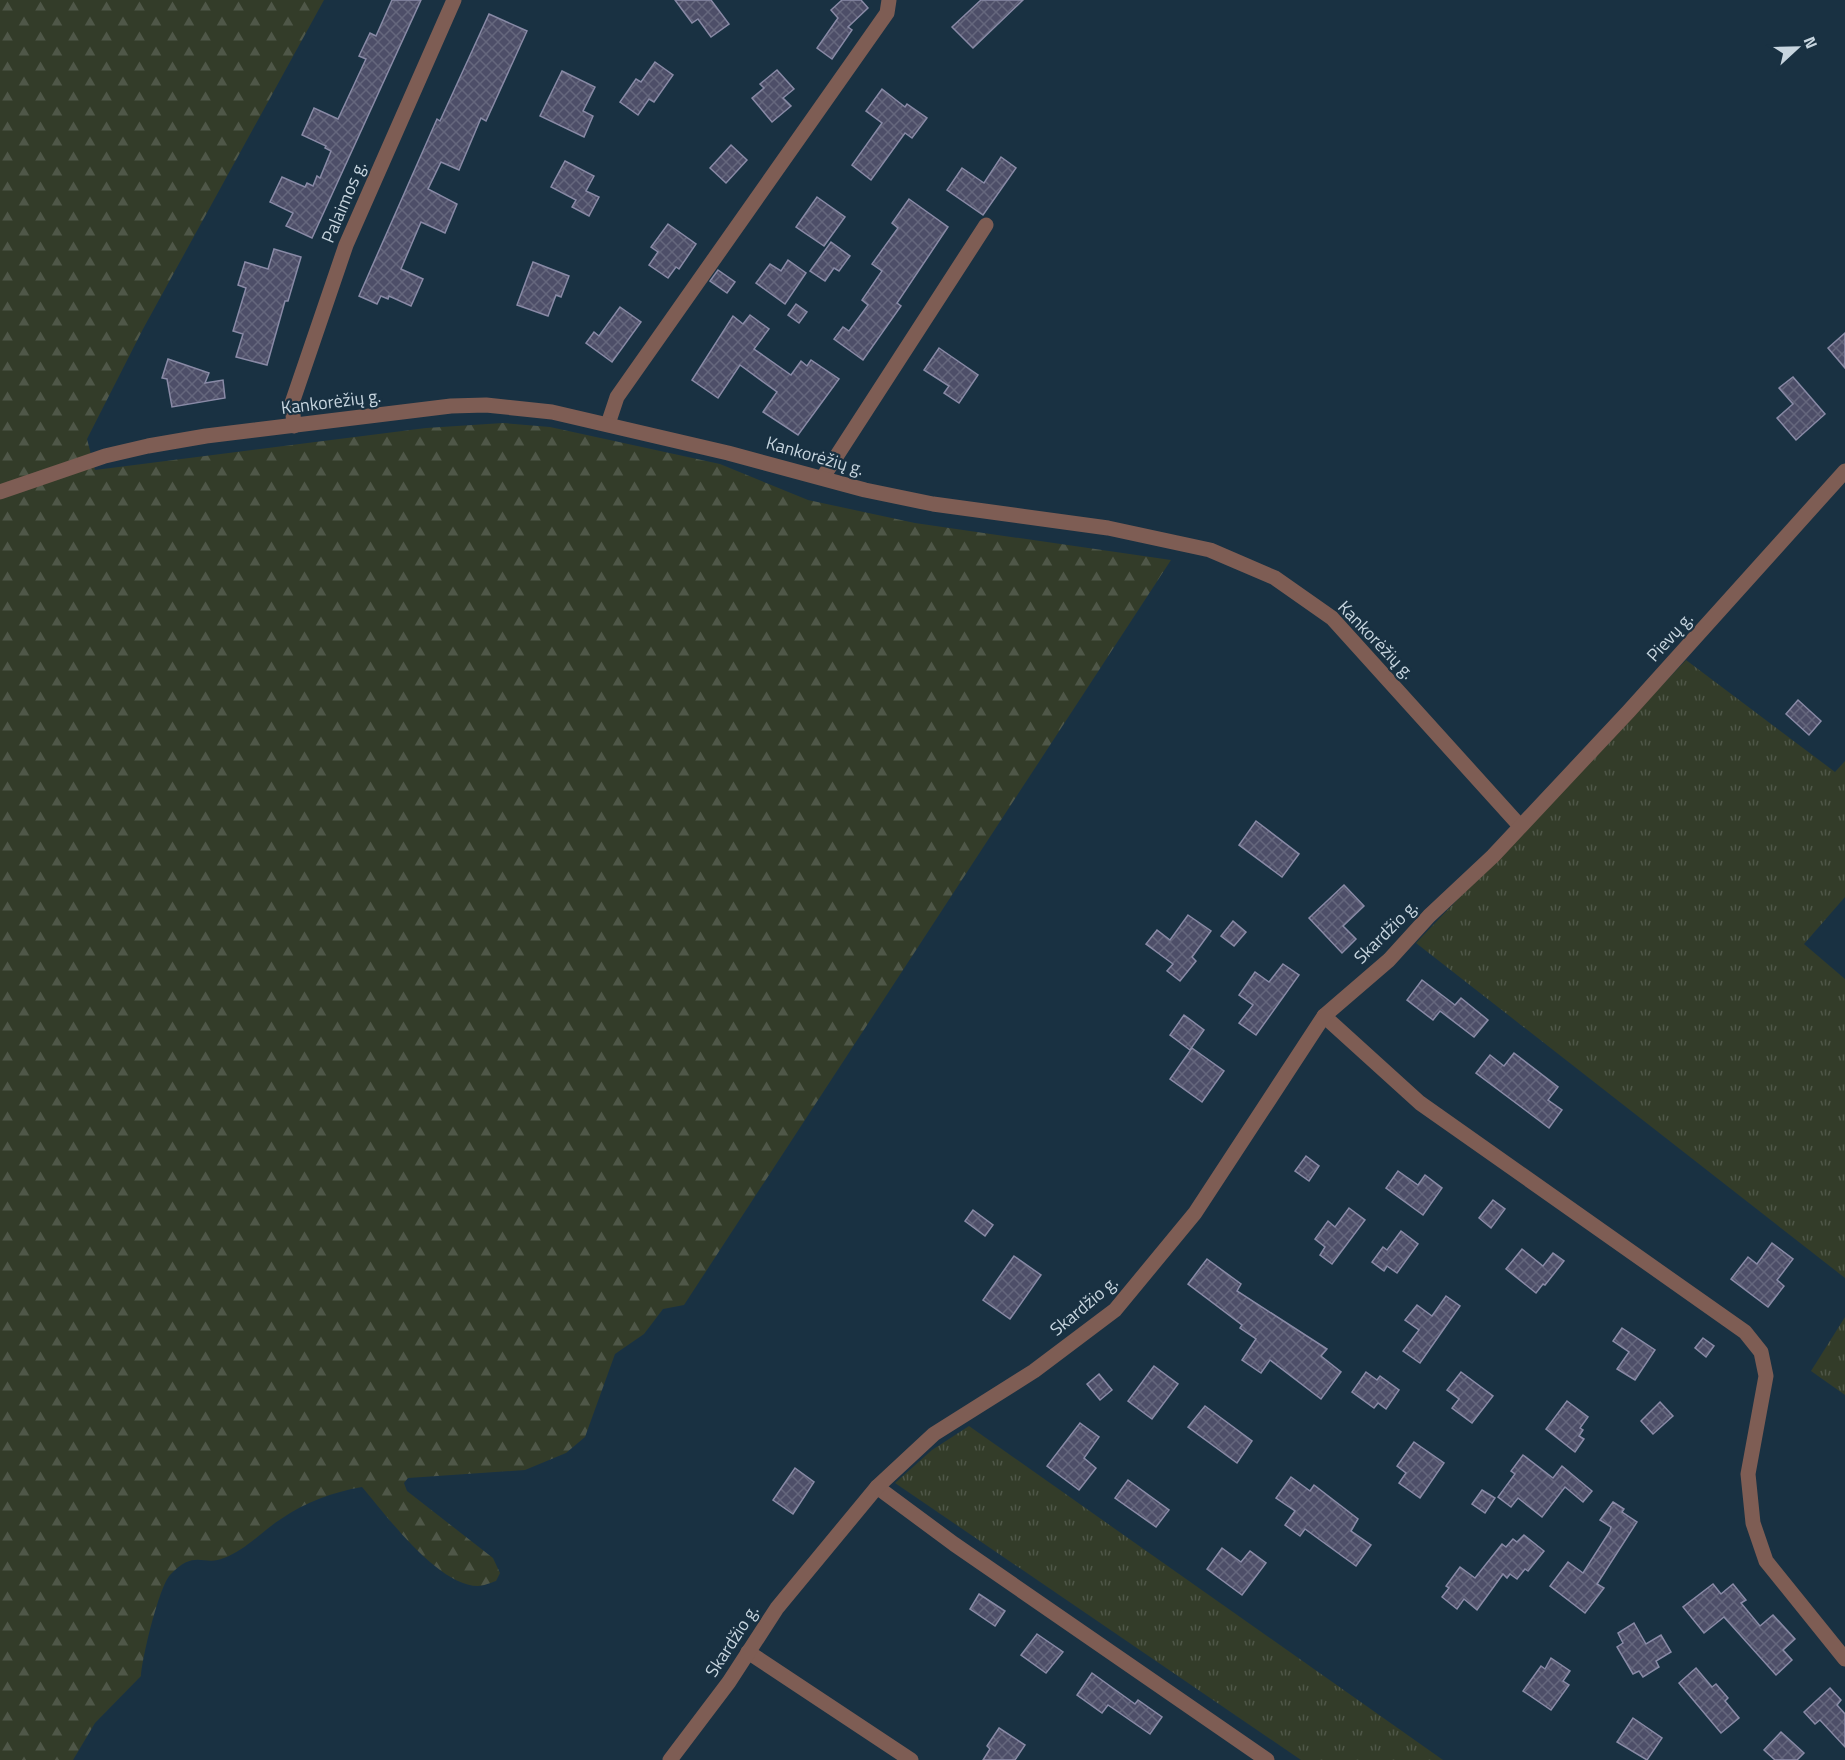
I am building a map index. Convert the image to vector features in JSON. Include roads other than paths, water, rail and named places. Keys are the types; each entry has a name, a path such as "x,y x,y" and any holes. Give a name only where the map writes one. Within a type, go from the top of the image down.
{"street":[{"name":"Palaimos g.","path":"294,426 292,403 346,246 454,0"},
{"path":"608,424 617,397 825,104 887,13 889,0"},
{"path":"823,477 986,225"},
{"name":"Kankorėžių g.","path":"0,492 105,456 206,436 452,406 486,405 552,412 608,424 823,477 866,490 933,504 1108,528 1210,550 1275,578 1332,618 1520,826"},
{"name":"Pievų g.","path":"1520,826 1629,711 1845,471"},
{"name":"Skardžio g.","path":"670,1760 777,1608 877,1487 934,1434 1034,1371 1115,1310 1195,1213 1324,1016 1389,960 1520,826"},
{"path":"1324,1016 1419,1103 1745,1332 1761,1352 1766,1376 1748,1474 1752,1523 1766,1561 1845,1659"},
{"path":"877,1487 954,1544 1267,1760"},
{"path":"748,1652 911,1760"}]}
